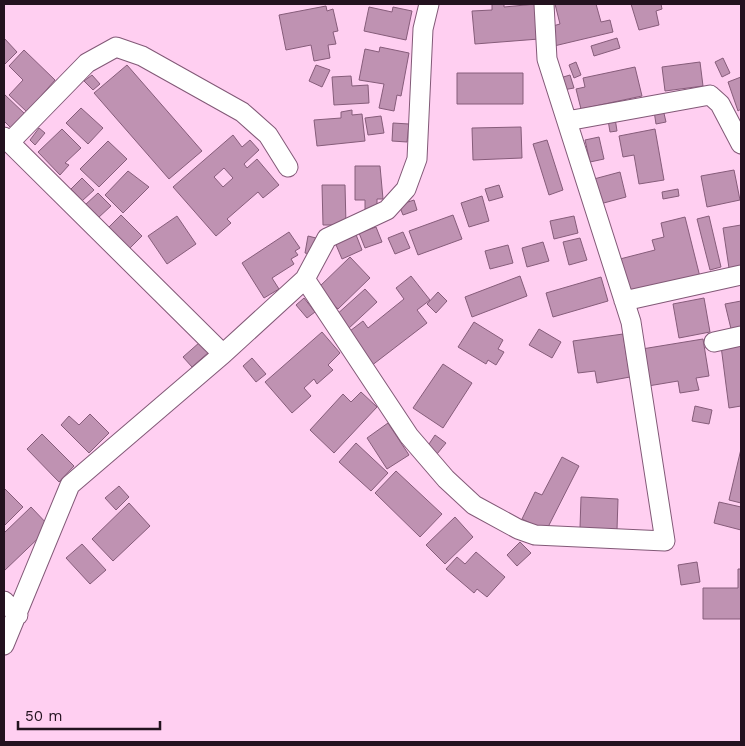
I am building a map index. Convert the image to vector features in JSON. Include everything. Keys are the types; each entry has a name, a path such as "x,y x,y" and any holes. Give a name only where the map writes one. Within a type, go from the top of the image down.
{"street":[{"path":"4,645 18,615 70,485 223,354 305,279 327,238 387,210 406,190 417,159 424,29 429,4"},
{"path":"305,279 409,436 446,479 474,505 518,529 535,535 665,540 631,322 547,59 544,4"},
{"path":"223,354 6,140 87,63 116,47 142,56 242,112 268,135 288,167"},
{"path":"567,122 710,95 720,104 741,144"},
{"path":"624,301 741,275"},
{"path":"714,342 741,336"},
{"path":"4,601 18,615"}],"building":[{"path":"492,4 504,4 504,7 536,4 539,39 475,44 472,11 492,10"},
{"path":"555,4 596,4 601,22 610,20 613,32 554,46 549,27 560,24"},
{"path":"631,4 661,4 662,9 656,11 659,25 639,30"},
{"path":"326,6 327,11 333,9 338,31 333,32 336,44 328,45 330,58 314,61 311,45 286,50 279,15"},
{"path":"369,7 392,12 393,7 412,11 406,40 364,31"},
{"path":"4,38 17,52 4,65"},
{"path":"617,38 620,48 594,56 591,46"},
{"path":"380,47 409,53 401,96 397,95 394,111 379,108 384,84 359,80 365,49 379,52"},
{"path":"24,50 55,80 27,112 9,95 23,80 9,66"},
{"path":"723,58 730,73 722,77 715,62"},
{"path":"576,62 581,75 574,78 569,65"},
{"path":"700,62 703,86 665,91 662,67"},
{"path":"127,65 202,151 169,179 94,93"},
{"path":"316,65 330,70 322,87 309,81"},
{"path":"635,67 642,96 581,109 576,89 585,87 583,78"},
{"path":"457,73 523,73 523,104 457,104"},
{"path":"92,75 100,84 93,90 84,81"},
{"path":"570,75 574,88 563,90 560,78"},
{"path":"351,76 352,86 368,85 369,103 334,105 332,77"},
{"path":"741,77 741,109 738,111 728,82"},
{"path":"4,94 25,114 11,128 4,121"},
{"path":"81,108 103,128 88,144 66,123"},
{"path":"663,109 666,122 656,124 654,111"},
{"path":"352,110 352,115 362,114 365,141 317,146 314,120 341,118 341,112"},
{"path":"381,116 384,133 368,135 365,118"},
{"path":"615,118 617,131 610,132 608,120"},
{"path":"393,123 409,124 407,142 392,141"},
{"path":"521,127 522,158 473,160 472,128"},
{"path":"39,128 45,133 35,145 30,140"},
{"path":"62,129 81,148 65,163 69,165 60,175 38,152"},
{"path":"655,129 664,180 639,184 634,155 623,157 619,136"},
{"path":"233,135 242,147 250,140 259,150 244,164 247,168 257,159 279,185 263,198 258,192 227,219 231,223 216,236 173,187","holes":["224,168 233,178 223,187 214,177"]},
{"path":"599,137 604,159 590,162 585,140"},
{"path":"547,140 563,190 549,195 533,144"},
{"path":"108,141 127,159 99,187 80,169"},
{"path":"355,166 380,166 383,199 377,199 377,209 365,209 365,200 355,200"},
{"path":"734,170 740,200 707,207 701,176"},
{"path":"128,171 149,187 123,213 105,195"},
{"path":"620,172 626,197 600,204 594,179"},
{"path":"82,178 94,190 82,201 71,189"},
{"path":"322,185 345,185 346,225 323,225"},
{"path":"499,185 503,197 489,201 485,189"},
{"path":"678,189 679,196 663,199 662,192"},
{"path":"98,193 111,206 98,218 85,205"},
{"path":"482,196 489,221 469,227 461,203"},
{"path":"414,200 417,210 403,215 399,205"},
{"path":"121,215 142,236 129,249 108,228"},
{"path":"453,215 462,239 418,255 409,231"},
{"path":"177,216 196,244 167,264 148,236"},
{"path":"574,216 578,233 554,239 550,221"},
{"path":"709,216 721,267 710,270 697,219"},
{"path":"685,217 700,277 628,294 620,259 655,250 652,240 664,237 661,223"},
{"path":"741,225 741,267 729,268 723,228"},
{"path":"376,227 382,242 365,248 359,233"},
{"path":"289,232 300,248 295,251 298,255 291,259 294,264 272,278 279,289 264,298 242,263"},
{"path":"355,232 362,250 342,259 334,240"},
{"path":"403,232 410,248 395,254 388,238"},
{"path":"308,236 320,239 310,254 305,253"},
{"path":"580,238 587,260 569,265 563,242"},
{"path":"543,242 549,261 527,267 522,248"},
{"path":"508,245 513,263 490,269 485,251"},
{"path":"350,257 370,278 338,309 318,288"},
{"path":"411,276 430,300 417,310 427,323 371,366 346,334 363,321 368,328 404,299 396,288"},
{"path":"520,276 527,296 472,317 465,297"},
{"path":"601,277 608,301 553,317 546,293"},
{"path":"365,289 377,302 348,329 335,316"},
{"path":"438,292 447,301 436,313 427,304"},
{"path":"304,298 315,312 307,318 296,305"},
{"path":"704,298 710,332 679,338 673,304"},
{"path":"741,301 741,332 732,333 725,304"},
{"path":"474,322 503,340 498,349 504,352 496,365 488,360 486,364 458,347"},
{"path":"539,329 561,342 552,358 529,345"},
{"path":"322,332 340,353 328,365 333,370 317,384 314,379 304,388 311,396 292,413 265,382"},
{"path":"623,334 630,377 597,383 595,371 578,373 573,341"},
{"path":"703,339 709,376 696,378 699,390 680,393 678,381 648,386 642,349"},
{"path":"200,342 209,352 192,367 183,357"},
{"path":"741,344 741,406 729,408 721,346"},
{"path":"252,358 266,374 256,382 243,366"},
{"path":"443,364 472,383 443,428 413,408"},
{"path":"361,392 377,407 334,453 310,430 343,394 351,402"},
{"path":"695,406 712,410 709,424 692,421"},
{"path":"90,414 109,433 89,453 61,425 69,416 79,425"},
{"path":"388,423 409,455 387,469 367,438"},
{"path":"42,434 74,466 59,482 27,449"},
{"path":"435,435 446,443 437,454 427,447"},
{"path":"356,443 388,473 371,491 339,462"},
{"path":"741,449 741,503 729,500"},
{"path":"562,457 579,466 546,531 522,519 535,492 542,495"},
{"path":"396,471 442,514 420,537 375,493"},
{"path":"119,486 129,497 116,510 105,498"},
{"path":"4,488 23,507 4,526"},
{"path":"581,497 618,499 617,530 580,528"},
{"path":"719,502 741,507 741,530 714,523"},
{"path":"129,503 150,526 113,561 92,539"},
{"path":"31,507 50,527 4,571 4,533"},
{"path":"455,517 473,537 445,564 426,545"},
{"path":"520,542 531,553 517,566 507,555"},
{"path":"82,544 106,570 90,584 66,558"},
{"path":"476,552 505,577 487,597 477,589 474,593 446,569 457,557 465,564"},
{"path":"697,562 700,582 681,585 678,565"},
{"path":"738,569 741,569 741,619 703,619 703,588 738,588"}]}
